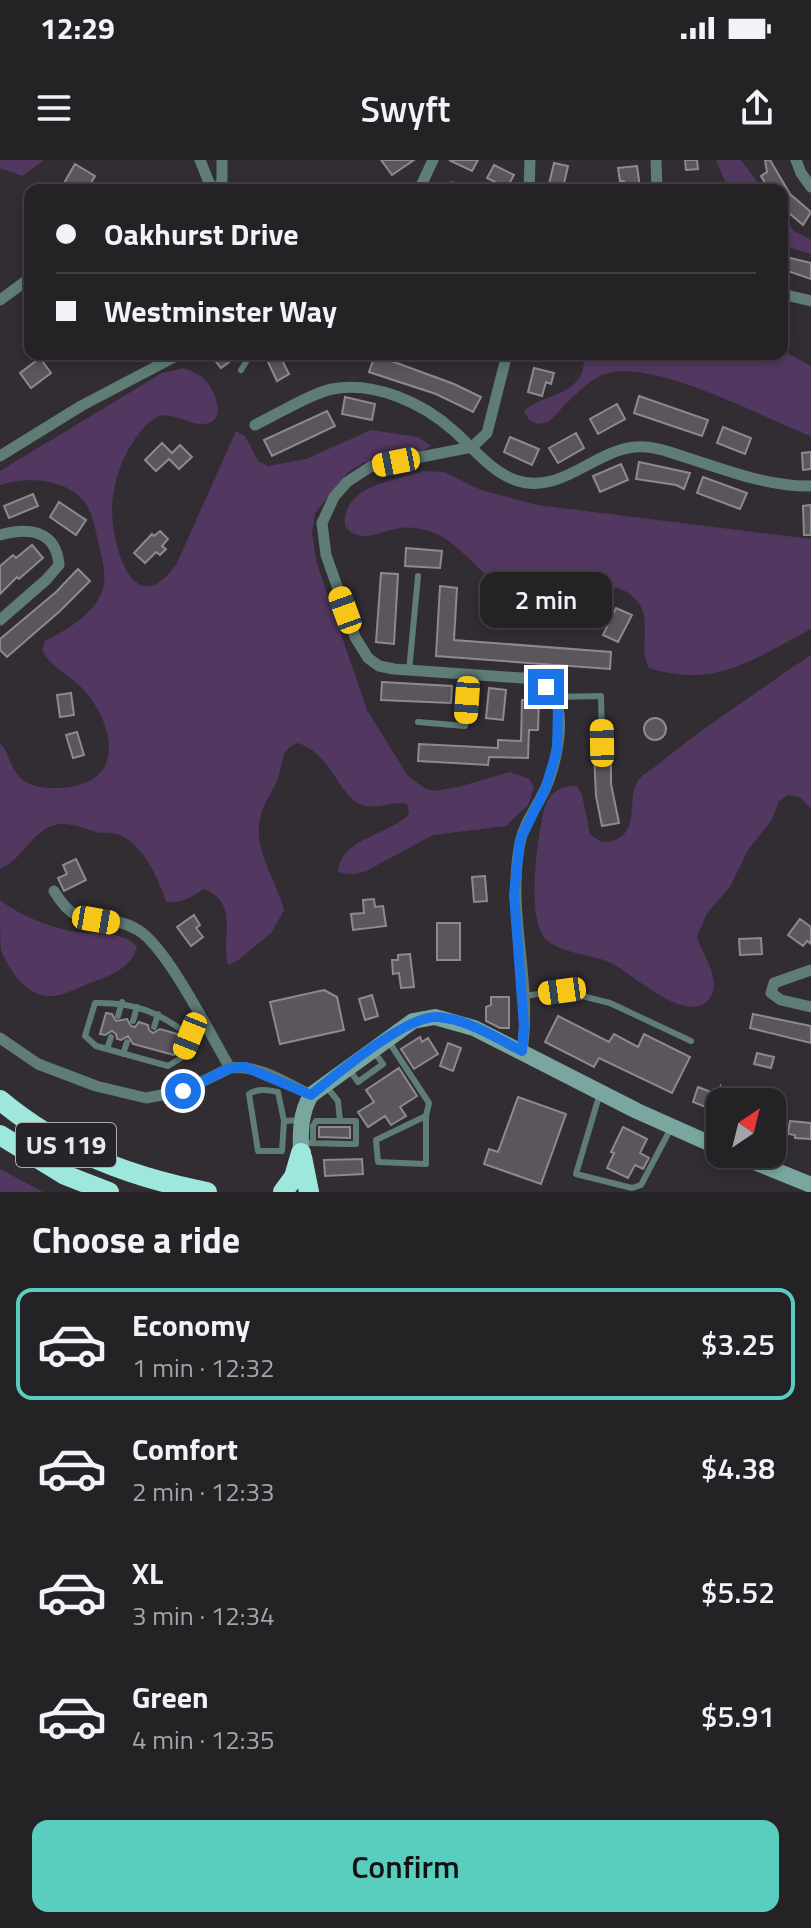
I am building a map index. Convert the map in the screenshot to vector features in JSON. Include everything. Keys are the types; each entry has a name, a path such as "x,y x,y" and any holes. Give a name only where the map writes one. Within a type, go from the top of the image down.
{"highway":[{"name":"US 119","path":"0,1100 60,1142 105,1164 139,1177 207,1192"},
{"name":"US 119","path":"0,1135 65,1175 109,1192"},
{"path":"283,1192 294,1177 300,1148"},
{"path":"300,1148 309,1192"}],"street":[{"path":"219,184 222,180 222,160"},
{"path":"422,184 433,160"},
{"path":"529,184 530,160"},
{"path":"656,160 657,184"},
{"path":"796,160 811,187"},
{"path":"200,162 211,184"},
{"path":"0,300 24,282"},
{"path":"788,295 811,301"},
{"path":"0,456 81,406 169,360"},
{"path":"505,360 487,433 472,447 370,467 347,482 334,497 322,523 326,555 355,637 368,658 379,666 409,671 536,679 558,709 557,750 546,787 520,840 514,894 523,996 522,1051"},
{"path":"255,425 330,389 365,387 410,402 442,420 514,480 533,483 559,480 614,453 635,447 658,449 785,487 811,486"},
{"path":"0,535 21,529 38,532 58,552 59,565 0,620"},
{"path":"54,891 65,909 76,918 138,930 160,950 230,1068"},
{"path":"811,970 774,983 771,993 781,1000 811,1007"},
{"path":"301,1192 300,1148 292,1121 318,1089 348,1066 413,1021 435,1017 463,1022 600,1093 706,1142"},
{"path":"0,1038 38,1064 96,1086 146,1098 183,1091 230,1068 245,1067 318,1089"},
{"path":"769,1168 811,1185"}],"lane":[{"path":"241,370 247,360"},
{"path":"409,671 418,576"},
{"path":"418,722 465,726 469,674"},
{"path":"552,697 601,696 602,743"},
{"path":"523,996 562,991 610,1003 691,1041"},
{"path":"190,1036 158,1014 122,1002 95,1003 85,1036 96,1046 168,1066 181,1058 190,1036 207,1028"},
{"path":"118,1016 122,1002"},
{"path":"133,1021 137,1007"},
{"path":"154,1027 158,1014"},
{"path":"167,1031 170,1020"},
{"path":"107,1049 111,1037"},
{"path":"387,1039 429,1103 426,1164 378,1162 376,1140 426,1116"},
{"path":"123,1054 127,1042"},
{"path":"144,1059 147,1048"},
{"path":"157,1063 160,1052"},
{"path":"318,1089 338,1101 340,1123"},
{"path":"292,1121 278,1092 268,1090 249,1094 258,1151 300,1148 327,1141 356,1144 356,1121 316,1121 300,1148"},
{"path":"600,1093 576,1174 632,1188 641,1185 671,1127"}],"shaded area":[{"path":"0,160 44,160 22,176 0,168"},
{"path":"716,160 741,160 759,184 726,184"},
{"path":"788,223 794,231 811,240 811,254 788,247"},
{"path":"788,353 811,366 811,436 708,392 651,374 626,371 605,374 590,382 548,422 538,424 529,420 524,411 569,388 582,373 582,360 788,360"},
{"path":"184,368 209,385 216,398 218,412 211,422 203,424 167,415 155,418 144,427 122,462 113,495 113,527 122,561 129,574 138,584 149,586 162,580 177,563 236,431 245,436 259,462 268,466 306,459 371,430 418,437 431,446 410,458 364,462 347,473 315,513 312,533 317,564 367,710 408,776 424,788 435,791 510,772 529,779 534,787 528,805 506,826 433,835 368,870 346,874 338,872 341,860 348,851 409,814 407,804 362,805 347,793 310,748 298,743 292,746 283,757 278,778 263,808 259,831 263,854 284,910 272,932 228,965 227,922 222,903 204,889 181,901 166,902 154,872 142,853 117,834 57,824 45,829 0,869 0,743 23,780 49,788 70,787 88,781 101,772 109,746 107,731 92,701 42,650 45,641 88,613 103,588 104,566 91,513 78,496 58,485 34,480 0,485 0,471 162,373"},
{"path":"424,471 444,472 481,490 537,505 811,539 811,629 752,660 715,673 673,674 649,668 644,650 643,612 631,595 620,589 598,590 556,611 531,609 503,591 463,553 437,534 406,528 362,536 345,526 346,513 361,493 385,482"},
{"path":"811,655 811,809 800,797 788,795 779,801 771,821 748,850 730,887 707,913 697,937 713,977 713,992 709,999 699,1006 674,1002 613,964 547,941 538,924 535,881 542,817 550,797 568,786 577,786 582,795 590,834 598,840 612,841 627,830 635,786 640,778"},
{"path":"0,900 42,923 70,931 123,937 137,947 134,955 125,966 112,974 64,994 40,995 19,980 1,950"},
{"path":"0,1169 43,1192 0,1192"}],"building":[{"path":"381,160 414,160 392,175"},
{"path":"449,160 478,160 472,171"},
{"path":"685,160 697,160 698,169 686,170"},
{"path":"765,160 770,160 784,184 766,184 761,176 767,172"},
{"path":"554,163 568,166 564,184 549,184"},
{"path":"75,164 95,176 90,184 63,184"},
{"path":"494,165 514,175 509,184 499,184 487,178"},
{"path":"637,166 640,184 620,181 618,168"},
{"path":"788,191 811,212 803,225 788,212"},
{"path":"788,257 811,263 811,279 788,271"},
{"path":"41,360 51,373 31,388 20,373"},
{"path":"215,360 232,360 221,368"},
{"path":"282,360 289,374 277,381 268,362"},
{"path":"373,360 389,360 481,397 473,412 436,394 369,372"},
{"path":"534,368 554,373 551,384 546,382 542,396 528,392"},
{"path":"639,396 708,420 702,436 634,413"},
{"path":"345,397 375,404 372,420 342,414"},
{"path":"617,404 625,419 598,434 590,419"},
{"path":"327,411 335,426 272,456 264,440"},
{"path":"723,427 751,438 745,454 717,443"},
{"path":"576,433 584,448 558,463 549,448"},
{"path":"510,437 539,449 532,465 504,452"},
{"path":"162,443 172,453 180,445 192,457 179,469 169,459 156,471 145,460"},
{"path":"811,452 811,469 803,470 802,453"},
{"path":"639,462 690,473 684,489 636,479"},
{"path":"621,464 628,480 600,492 593,476"},
{"path":"703,477 747,493 740,509 697,493"},
{"path":"33,494 38,506 9,518 4,506"},
{"path":"59,502 86,520 76,535 50,517"},
{"path":"811,505 811,535 804,535 803,506"},
{"path":"160,531 168,539 162,546 166,549 160,555 156,552 145,563 134,553 152,534 154,536"},
{"path":"32,545 43,558 0,594 0,566"},
{"path":"406,548 442,551 440,568 405,566"},
{"path":"78,569 90,581 7,657 0,650 0,639 56,592"},
{"path":"381,573 398,574 394,644 376,642"},
{"path":"440,586 457,588 454,640 611,652 610,669 436,656"},
{"path":"616,608 632,615 618,642 603,635"},
{"path":"382,682 452,686 451,703 381,700"},
{"path":"489,688 506,690 503,720 486,718"},
{"path":"71,693 74,715 60,717 57,695"},
{"path":"522,700 539,700 538,730 529,730 528,758 489,757 488,765 418,761 419,744 498,748 498,740 521,741"},
{"path":"655,718 663,721 666,729 663,737 655,740 647,737 644,729 647,721"},
{"path":"77,732 84,755 73,758 66,735"},
{"path":"611,753 611,784 619,823 602,826 596,796 594,754"},
{"path":"76,859 86,880 64,891 58,878 67,874 63,865"},
{"path":"485,876 487,901 474,902 472,877"},
{"path":"374,899 375,907 383,906 386,926 353,930 351,914 364,913 363,900"},
{"path":"194,915 200,925 196,928 203,937 191,946 177,927"},
{"path":"800,919 811,927 811,944 807,941 803,946 788,935"},
{"path":"437,923 460,923 460,960 437,960"},
{"path":"761,938 762,954 740,955 739,939"},
{"path":"410,954 414,987 401,988 399,973 393,974 392,960 398,960 398,955"},
{"path":"324,990 337,997 344,1030 280,1044 270,1002"},
{"path":"372,995 378,1016 365,1020 359,999"},
{"path":"491,997 509,997 509,1028 500,1028 486,1021 486,1007 491,1005"},
{"path":"106,1013 112,1014 116,1021 127,1019 131,1026 135,1027 139,1022 148,1025 153,1033 160,1029 177,1034 180,1036 174,1055 133,1044 128,1036 117,1039 112,1031 100,1034"},
{"path":"753,1014 811,1026 811,1043 750,1028"},
{"path":"558,1016 609,1042 614,1034 638,1047 644,1034 690,1057 672,1093 599,1058 594,1067 545,1042"},
{"path":"420,1037 422,1042 428,1038 438,1054 414,1069 401,1049"},
{"path":"448,1043 461,1048 453,1071 440,1066"},
{"path":"757,1053 774,1057 771,1068 754,1064"},
{"path":"399,1068 417,1096 400,1107 406,1116 391,1125 385,1116 368,1127 358,1112 374,1102 366,1090"},
{"path":"698,1087 706,1090 706,1107 693,1102"},
{"path":"518,1097 566,1114 541,1184 484,1164 489,1149 498,1152"},
{"path":"790,1121 811,1123 811,1139 795,1138 795,1135 788,1134"},
{"path":"319,1127 350,1127 350,1138 319,1137"},
{"path":"623,1127 647,1139 640,1153 649,1158 643,1169 635,1165 628,1178 607,1168"},
{"path":"362,1159 363,1174 325,1176 324,1160"}],"route":[{"path":"183,1091 230,1068 245,1067 311,1095 413,1021 435,1017 463,1022 522,1051 523,996 514,894 520,840 546,787 557,750 558,709 546,687"}]}
